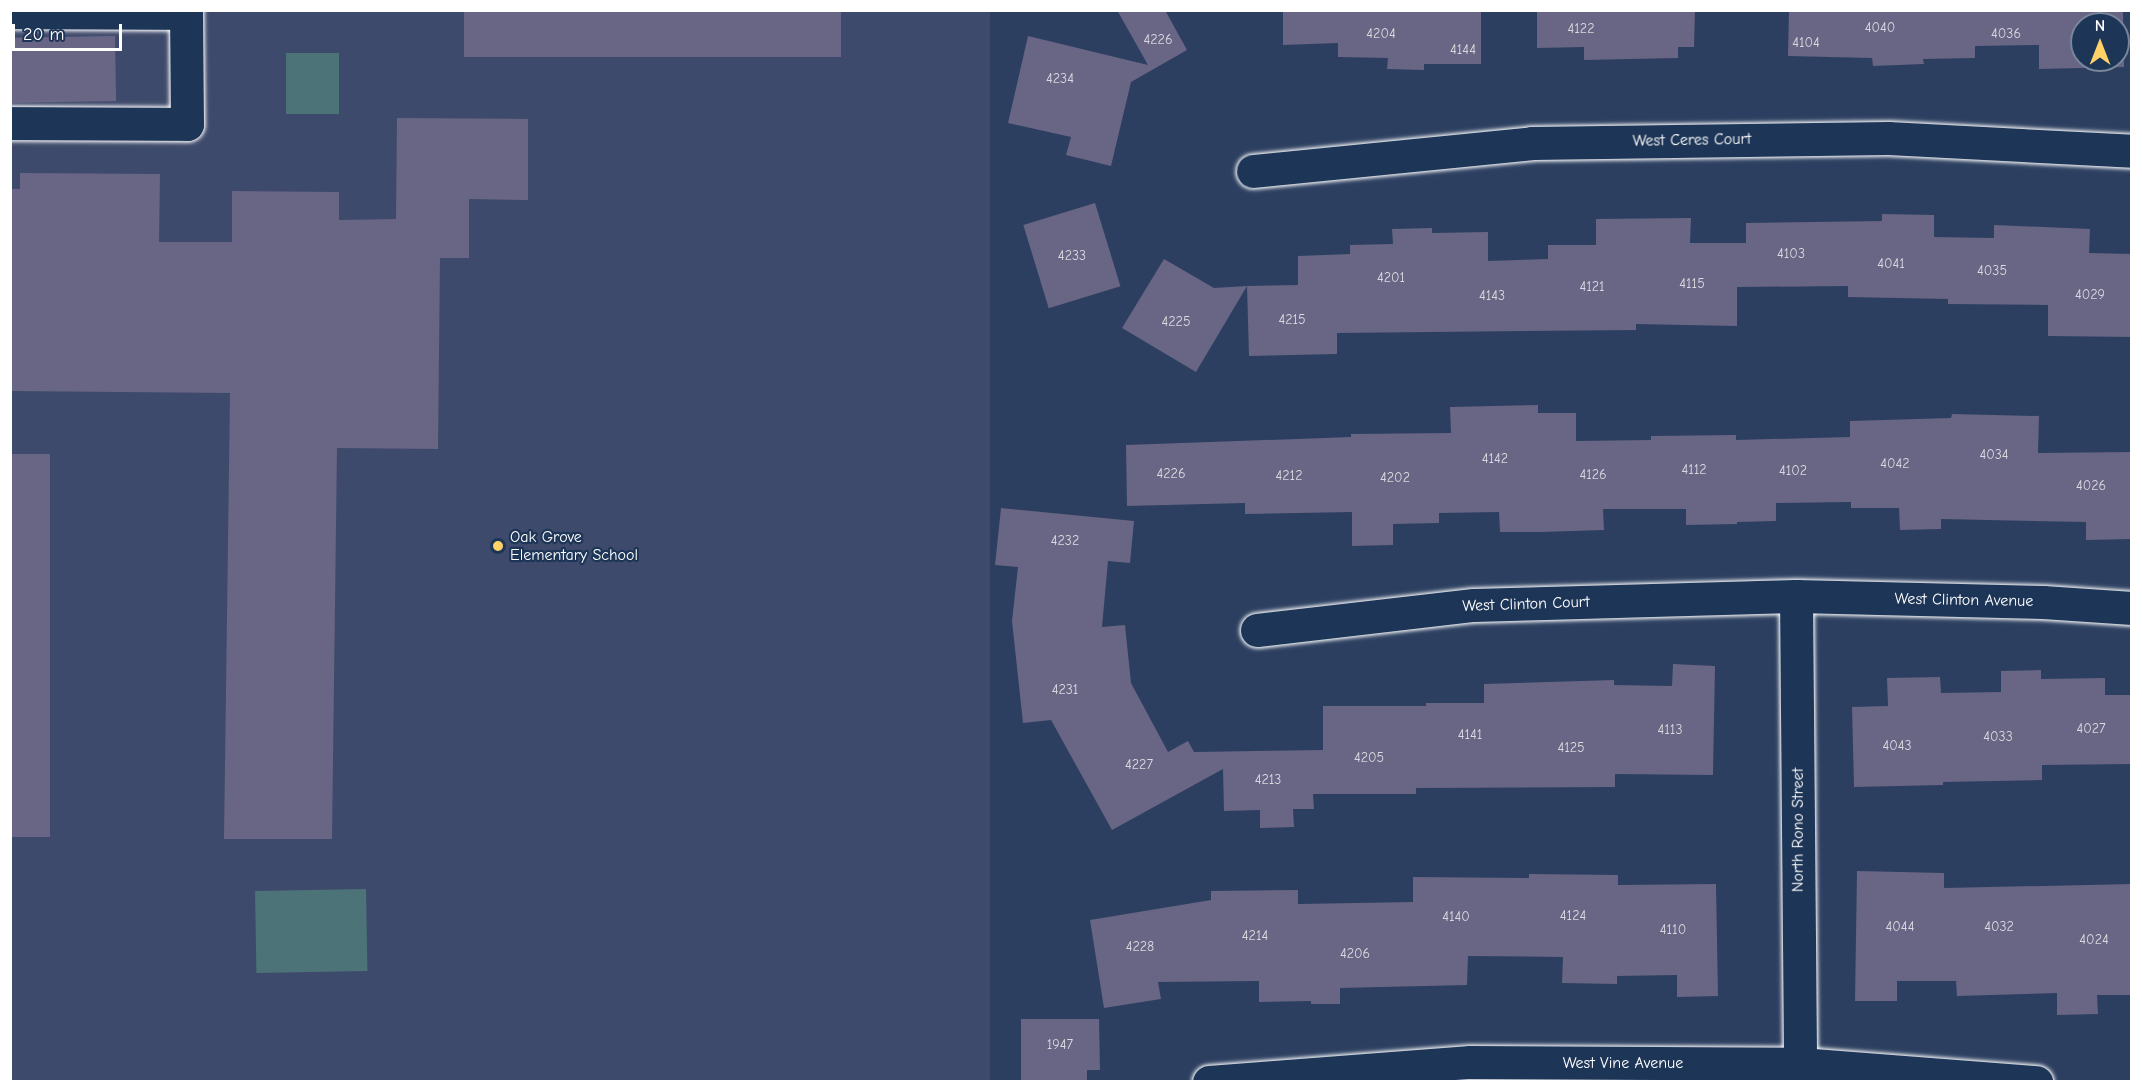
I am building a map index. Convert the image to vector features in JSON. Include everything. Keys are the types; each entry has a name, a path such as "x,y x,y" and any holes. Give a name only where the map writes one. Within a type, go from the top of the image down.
{"street":[{"path":"10,12 186,12 187,124 10,123"},
{"name":"West Ceres Court","path":"1253,171 1532,143 1888,138 2132,151"},
{"name":"West Clinton Avenue","path":"1796,596 2043,602 2132,608"},
{"name":"West Clinton Court","path":"1257,630 1474,605 1796,596"},
{"name":"North Rono Street","path":"1796,596 1800,1064"},
{"name":"West Vine Avenue","path":"1209,1080 1470,1062 1800,1064 2037,1082"}],"shaded area":[{"name":"Oak Grove Elementary School","path":"10,11 990,11 990,1081 10,1081"}],"green space":[{"path":"286,53 339,53 339,114 286,114"},
{"path":"366,889 367,971 256,973 255,891"}],"building":[{"path":"464,10 841,10 841,57 464,57"},
{"path":"1117,10 1165,10 1187,50 1131,82 1111,166 1066,155 1071,137 1008,123 1028,36 1148,65"},
{"path":"1283,10 1481,10 1481,64 1424,64 1424,70 1387,69 1388,58 1338,57 1338,43 1283,45"},
{"path":"1537,10 1695,10 1694,47 1678,47 1678,58 1584,60 1584,47 1537,48"},
{"path":"1789,10 2123,10 2123,12 2070,12 2070,68 2039,69 2039,45 1975,46 1975,58 1923,59 1924,64 1873,66 1872,58 1788,56"},
{"path":"115,36 116,101 11,103 10,38"},
{"path":"397,118 528,119 528,200 469,199 469,258 440,258 438,449 337,448 332,839 224,839 230,393 10,391 10,189 20,189 20,173 160,174 159,242 232,242 232,191 339,192 339,220 396,219"},
{"path":"1095,203 1120,286 1049,308 1023,225"},
{"path":"1882,214 1934,215 1934,237 1994,238 1994,225 2090,229 2089,253 2132,254 2132,337 2048,336 2048,305 1948,304 1948,299 1848,297 1848,286 1737,287 1737,326 1636,324 1636,330 1337,333 1337,354 1249,356 1247,286 1298,285 1298,256 1350,254 1350,245 1393,244 1392,229 1432,228 1432,233 1488,232 1488,261 1548,259 1548,245 1596,245 1596,219 1691,218 1690,243 1746,243 1746,223 1882,221"},
{"path":"1164,259 1214,288 1247,286 1196,372 1122,328"},
{"path":"1538,405 1538,413 1576,413 1576,441 1651,440 1651,436 1736,435 1736,440 1850,437 1850,421 1951,418 1952,414 2039,416 2038,453 2132,452 2132,539 2086,540 2086,522 1941,519 1941,529 1900,530 1899,508 1851,508 1851,502 1776,503 1776,521 1737,522 1737,524 1686,525 1686,509 1603,509 1604,530 1540,532 1500,532 1499,512 1439,513 1439,523 1393,524 1393,545 1352,546 1352,512 1245,514 1245,503 1127,506 1126,445 1351,437 1351,434 1451,433 1450,407"},
{"path":"10,454 50,454 50,837 10,837"},
{"path":"1001,508 1134,521 1130,563 1108,561 1102,627 1125,625 1131,683 1168,752 1188,741 1194,752 1323,750 1323,706 1426,706 1426,703 1484,703 1484,684 1614,680 1614,685 1672,686 1673,664 1715,666 1713,775 1615,774 1615,787 1416,788 1416,794 1313,794 1314,809 1293,809 1294,827 1260,828 1260,810 1224,811 1223,769 1112,830 1051,720 1023,723 1012,621 1018,567 995,565"},
{"path":"2041,670 2041,679 2105,678 2105,695 2132,695 2132,764 2042,765 2042,780 1854,787 1852,707 1888,706 1887,678 1940,677 1941,693 2001,692 2001,671"},
{"path":"1857,871 1944,873 1944,888 2132,884 2132,995 2097,995 2098,1014 2057,1015 2057,993 1957,996 1956,981 1897,981 1897,1001 1855,1001"},
{"path":"1529,874 1618,875 1618,885 1716,884 1718,996 1677,997 1677,975 1617,976 1617,984 1562,983 1563,957 1468,956 1467,985 1340,988 1340,1004 1311,1004 1311,1001 1259,1002 1259,981 1158,982 1161,999 1104,1008 1090,920 1211,900 1211,891 1298,890 1298,904 1413,902 1413,877 1529,878"},
{"path":"1021,1019 1099,1019 1100,1070 1087,1070 1087,1082 1021,1082"}],"place":[{"name":"Oak Grove Elementary School","path":"498,546"}]}
